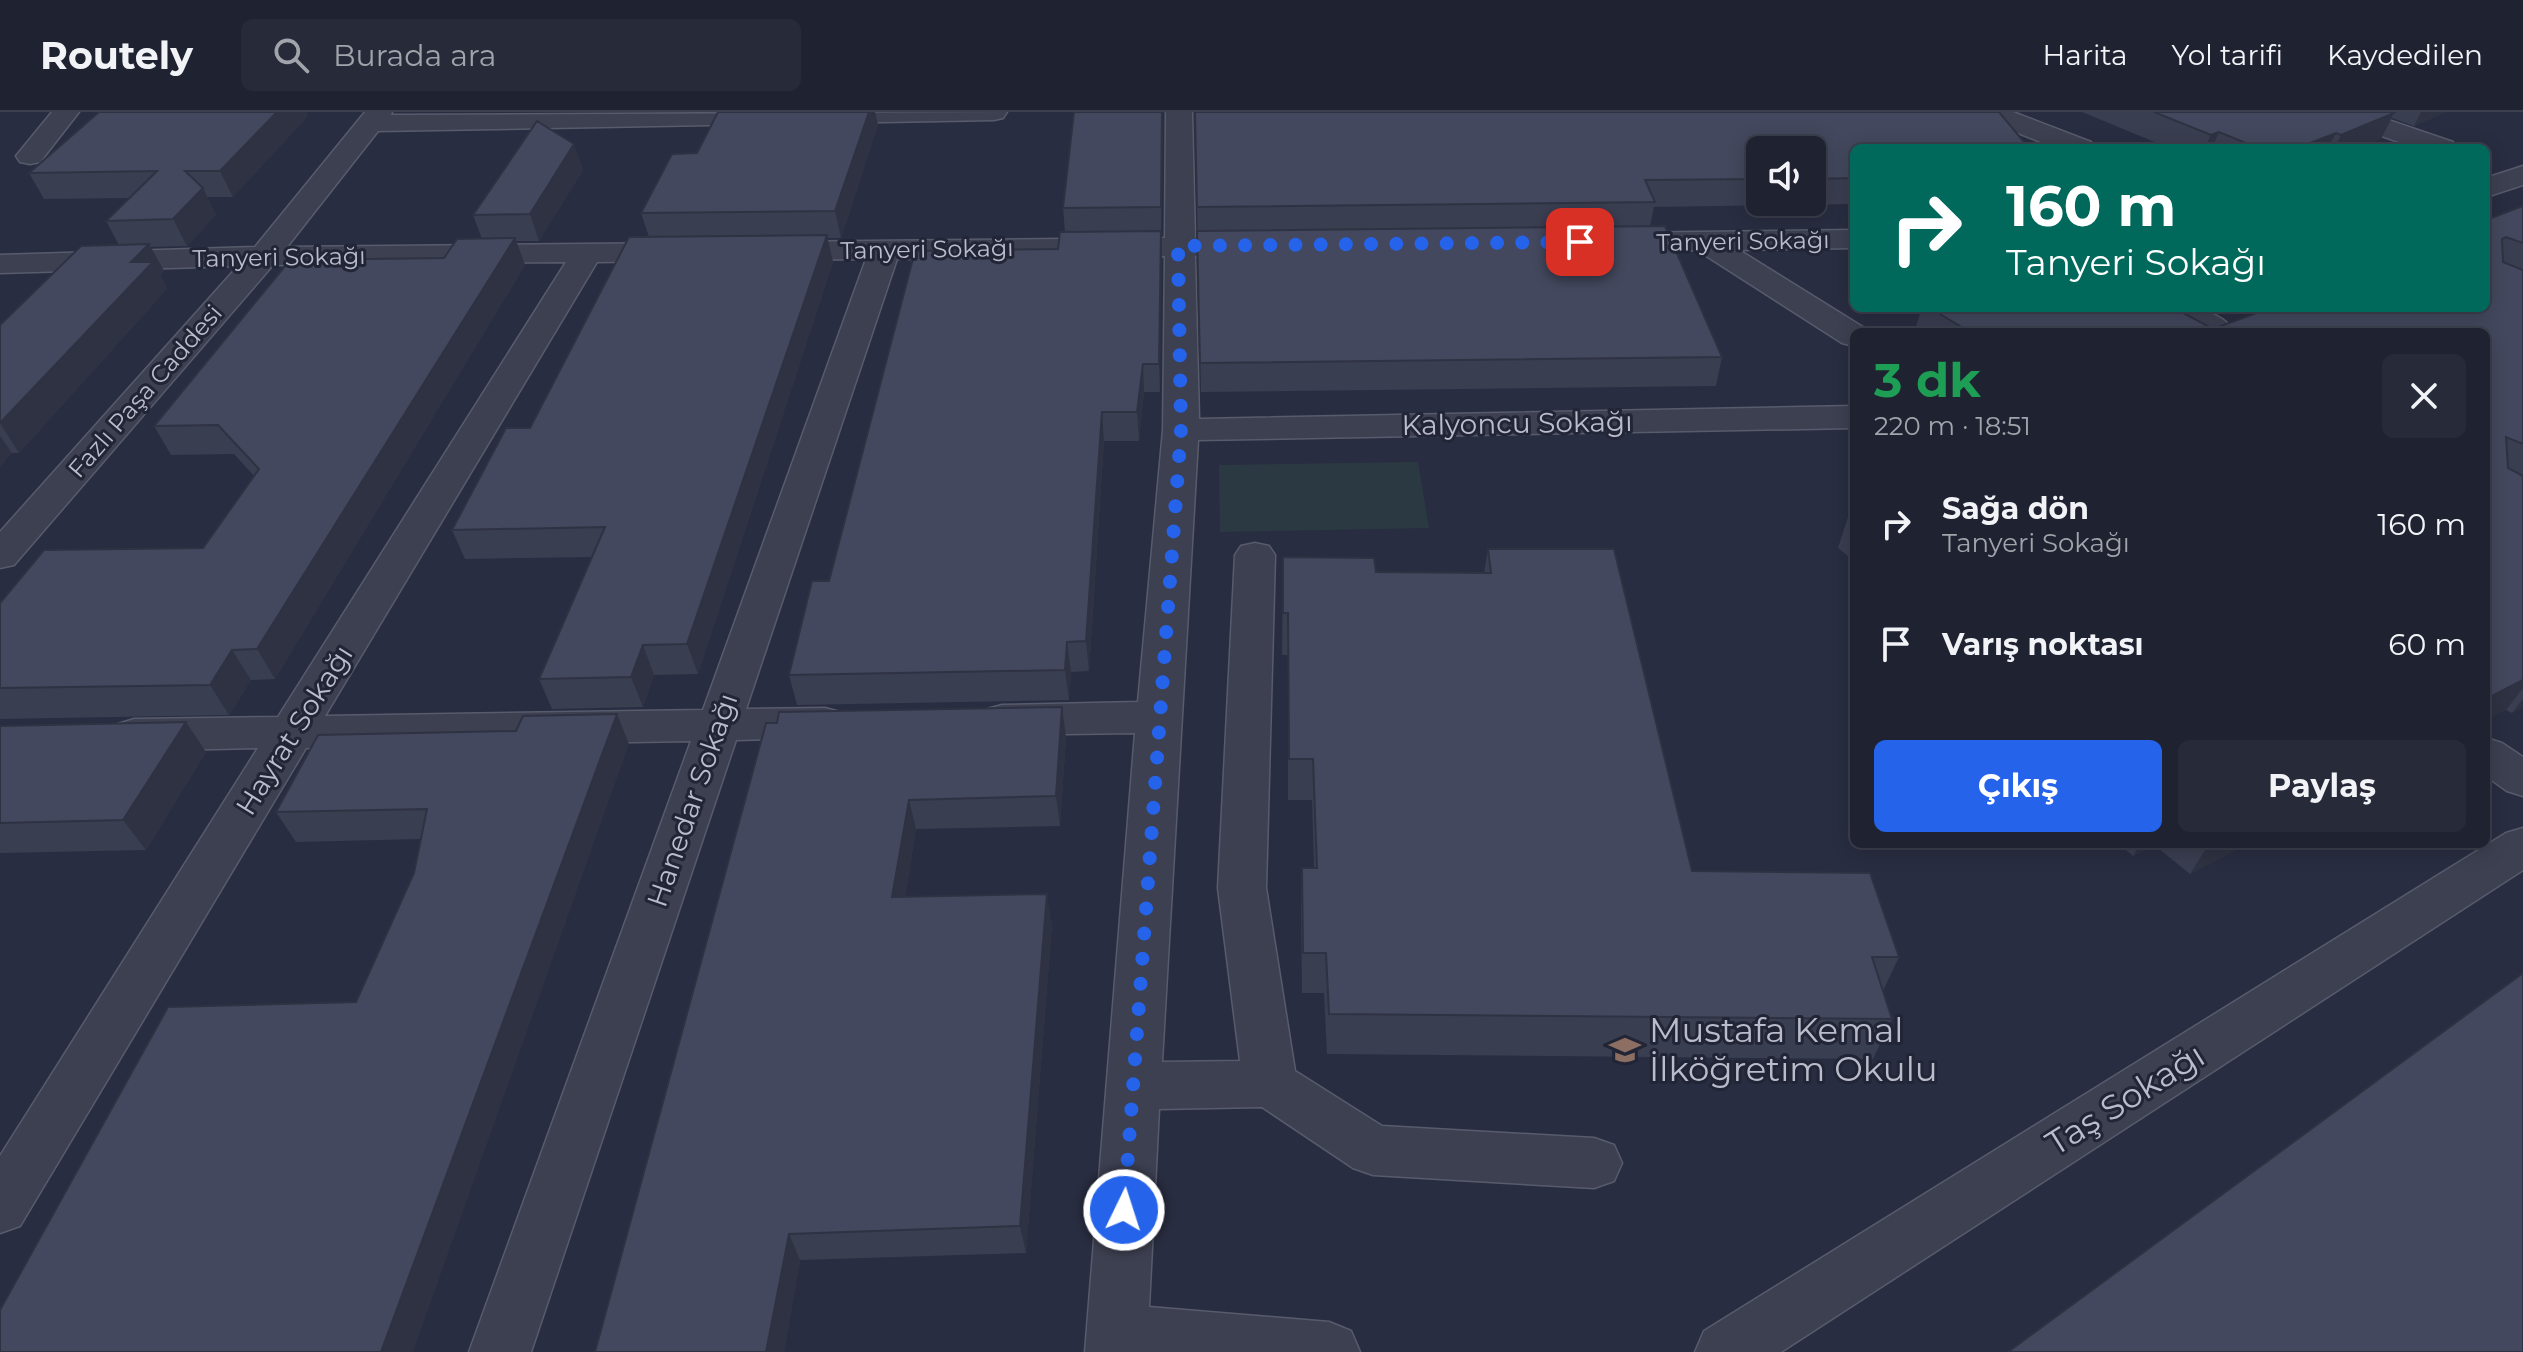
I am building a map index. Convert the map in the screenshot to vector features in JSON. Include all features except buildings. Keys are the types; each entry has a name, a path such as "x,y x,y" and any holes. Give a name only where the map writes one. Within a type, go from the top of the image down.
{"street":[{"path":"30,156 66,112"},
{"path":"375,117 994,112"},
{"path":"1179,112 1181,430 1158,717 1116,1343 1329,1352"},
{"path":"1989,112 2071,144"},
{"path":"2339,112 2431,144"},
{"name":"Fazlı Paşa Caddesi","path":"0,556 264,256 375,117"},
{"path":"2490,164 2523,175"},
{"path":"2490,187 2523,175"},
{"name":"Tanyeri Sokağı","path":"1592,242 1850,239"},
{"path":"1704,241 1850,333"},
{"name":"Tanyeri Sokağı","path":"744,251 1289,245"},
{"name":"Hanedar Sokağı","path":"500,1352 885,250"},
{"name":"Tanyeri Sokağı","path":"0,264 264,256 712,251"},
{"name":"Hayrat Sokağı","path":"0,1207 587,253"},
{"path":"2184,312 2212,328"},
{"name":"Kalyoncu Sokağı","path":"1181,430 1850,417"},
{"path":"1255,555 1242,888 1270,1084"},
{"path":"969,720 1158,717"},
{"path":"92,735 859,722"},
{"path":"2490,757 2523,779"},
{"name":"Taş Sokağı","path":"1726,1352 2517,859"},
{"path":"1133,1086 1270,1084 1373,1150 1594,1163"}],"shaded area":[{"path":"1418,462 1429,528 1220,532 1219,465"}],"place":[{"name":"Mustafa Kemal İlköğretim Okulu","path":"1625,1050"}],"route":[{"path":"1124,1210 1181,430 1178,246 1580,242"}]}
